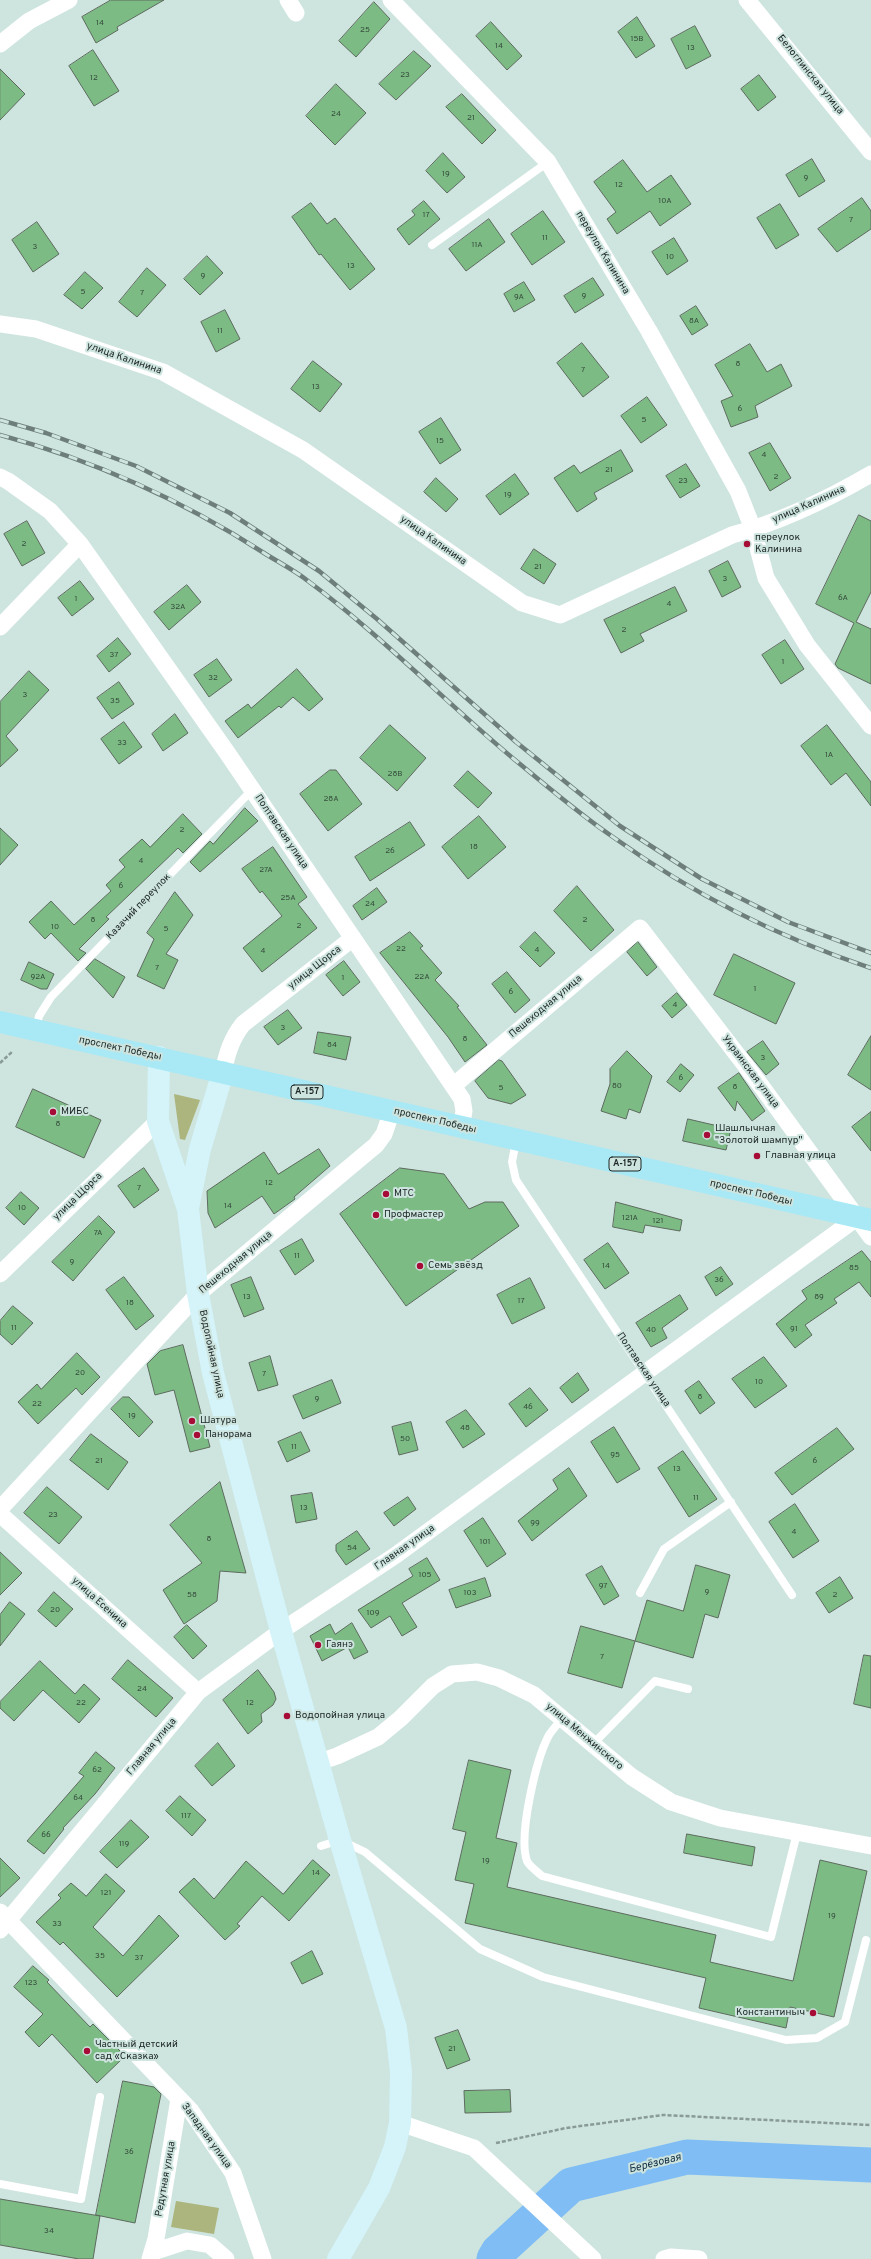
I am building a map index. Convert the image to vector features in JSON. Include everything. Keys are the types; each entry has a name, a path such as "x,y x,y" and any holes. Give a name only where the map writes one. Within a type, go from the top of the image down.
{"main road":[{"name":"проспект Победы","path":"0,1022 864,1218"},
{"name":"Водопойная улица","path":"159,1057 158,1121 188,1209 198,1294 214,1373 281,1631 319,1762 330,1843 396,2028 401,2072 400,2123 395,2147 380,2188 338,2259"},
{"name":"Водопойная улица","path":"188,1209 200,1150 223,1072"}],"street":[{"path":"0,44 29,21 69,0"},
{"name":"переулок Калинина","path":"392,0 548,162 653,338 738,491 753,529 766,578 807,645 871,726"},
{"name":"Белоглинская улица","path":"747,0 871,152"},
{"name":"улица Калинина","path":"0,324 36,329 163,372 303,450 522,603 560,615 732,535 753,529 840,492 871,474"},
{"name":"Полтавская улица","path":"0,477 50,511 80,544 252,790 462,1099 464,1111 461,1127"},
{"path":"0,627 80,544"},
{"name":"Пешеходная улица","path":"453,1086 640,928"},
{"name":"Украинская улица","path":"640,928 864,1218 871,1237"},
{"name":"улица Щорса","path":"223,1072 229,1047 234,1035 243,1024 352,938"},
{"name":"Пешеходная улица","path":"0,1509 198,1294 376,1145 384,1134 392,1111"},
{"name":"улица Щорса","path":"0,1274 158,1121"},
{"name":"Главная улица","path":"3,1921 198,1692 281,1631 396,1555 864,1218"},
{"name":"улица Есенина","path":"0,1514 198,1692"},
{"name":"улица Менжинского","path":"319,1762 337,1756 378,1737 401,1718 433,1686 452,1674 477,1672 499,1678 534,1695 632,1777 671,1802 720,1818 871,1846"},
{"name":"Западная улица","path":"3,1921 191,2111 233,2173 263,2259"},
{"name":"Редутная улица","path":"152,2255 179,2099"},
{"path":"400,2123 474,2148 592,2259"},
{"path":"152,2255 187,2241 210,2245 226,2259"},
{"path":"664,2259 671,2257 699,2259"}],"lane":[{"path":"432,245 548,162"},
{"name":"Казачий переулок","path":"35,1030 39,1016 51,997 252,790"},
{"name":"Полтавская улица","path":"517,1140 512,1162 516,1180 792,1595"},
{"path":"640,1593 664,1549 731,1502"},
{"path":"592,1745 655,1681 688,1689"},
{"path":"562,1718 549,1735 541,1755 525,1821 523,1844 528,1863 542,1876 771,1937 797,1832"},
{"path":"330,1843 365,1852 480,1950 543,1977 786,2040 817,2038 845,2022 866,1940"},
{"path":"0,2184 81,2199 100,2097"}],"path":[{"path":"0,1063 13,1052"},
{"path":"474,2148 566,2128 663,2115 871,2126"}],"green space":[{"path":"174,1094 200,1100 185,1140 180,1139"},
{"path":"176,2201 219,2208 214,2234 171,2227"}],"building":[{"path":"111,0 164,0 117,27 118,30 96,43 82,17"},
{"path":"374,2 390,19 356,57 339,41"},
{"path":"637,17 655,46 636,58 618,32"},
{"path":"491,22 522,56 507,70 476,36"},
{"path":"695,26 711,56 686,69 671,39"},
{"path":"93,50 119,91 94,106 69,66"},
{"path":"414,51 431,66 396,100 379,84"},
{"path":"0,69 25,94 0,120"},
{"path":"759,75 776,97 758,111 741,89"},
{"path":"336,84 366,113 335,145 306,116"},
{"path":"462,94 496,130 482,144 446,107"},
{"path":"443,153 465,177 447,193 426,171"},
{"path":"812,159 825,181 799,197 786,175"},
{"path":"623,160 647,192 671,175 691,204 660,226 650,211 617,234 607,219 616,212 594,182"},
{"path":"862,198 871,211 871,229 837,252 818,229"},
{"path":"424,201 440,219 409,245 397,229 415,215 412,211"},
{"path":"311,203 327,224 335,218 375,269 350,290 321,254 319,255 292,217"},
{"path":"780,204 799,235 776,249 757,218"},
{"path":"543,211 565,242 532,265 511,234"},
{"path":"489,219 505,242 466,271 449,249"},
{"path":"37,222 59,254 33,272 12,240"},
{"path":"674,238 688,261 667,275 652,252"},
{"path":"207,256 223,273 200,295 184,279"},
{"path":"147,268 166,285 137,317 119,302"},
{"path":"85,272 103,288 82,309 64,295"},
{"path":"593,278 604,295 575,313 564,296"},
{"path":"524,282 535,300 514,312 504,294"},
{"path":"696,306 708,325 692,335 680,316"},
{"path":"225,310 240,339 216,352 201,322"},
{"path":"582,343 609,377 583,397 557,363"},
{"path":"750,344 767,372 781,364 792,386 755,406 758,417 731,427 721,401 733,396 715,365"},
{"path":"313,361 342,384 320,412 291,389"},
{"path":"647,397 667,425 641,443 621,416"},
{"path":"441,418 461,450 440,464 419,432"},
{"path":"770,443 791,478 770,491 749,453"},
{"path":"621,450 633,471 594,493 597,499 577,512 554,478 574,465 580,473"},
{"path":"686,464 700,486 680,498 666,476"},
{"path":"515,474 529,494 500,515 486,496"},
{"path":"436,478 458,499 446,512 424,492"},
{"path":"859,515 871,521 871,592 856,622 871,629 871,684 838,668 835,664 854,623 816,604"},
{"path":"27,521 45,553 22,566 4,534"},
{"path":"534,549 556,564 544,584 521,569"},
{"path":"728,561 741,587 722,597 709,571"},
{"path":"80,581 94,599 72,616 58,598"},
{"path":"187,585 201,602 169,630 154,612"},
{"path":"675,587 687,611 640,634 644,641 621,653 604,620"},
{"path":"118,638 131,654 109,672 97,656"},
{"path":"785,640 804,669 781,684 762,655"},
{"path":"217,659 232,680 209,697 194,675"},
{"path":"297,669 323,699 309,711 293,697 281,708 279,706 238,738 225,721 248,704 251,708"},
{"path":"29,671 49,690 6,736 18,750 0,767 0,702"},
{"path":"119,682 134,704 112,719 97,698"},
{"path":"175,714 188,733 163,751 152,734"},
{"path":"124,722 142,747 119,764 101,739"},
{"path":"390,725 426,758 397,791 360,758"},
{"path":"827,725 871,782 871,806 846,773 831,785 801,746"},
{"path":"330,770 336,770 362,804 328,831 300,794"},
{"path":"468,771 492,793 478,808 454,786"},
{"path":"245,808 258,821 200,872 190,862 210,841 213,844"},
{"path":"183,814 202,834 183,853 178,848 106,917 109,919 79,949 86,953 78,961 51,933 45,939 29,922 51,901 74,925 111,891 106,885 125,867 119,860 142,839 150,847"},
{"path":"479,816 506,847 468,879 442,847"},
{"path":"410,822 425,845 370,881 355,857"},
{"path":"0,828 18,845 0,865"},
{"path":"273,847 307,897 298,904 317,928 262,972 243,948 282,916 262,891 260,893 242,869"},
{"path":"577,886 614,930 591,951 554,911"},
{"path":"377,888 387,902 362,920 353,906"},
{"path":"175,892 193,915 166,954 178,960 164,989 137,976 154,939 147,933"},
{"path":"410,932 423,946 420,948 442,973 435,980 459,1006 457,1007 487,1045 465,1062 448,1037 380,953"},
{"path":"535,932 555,953 540,967 520,947"},
{"path":"638,942 657,967 647,976 627,952"},
{"path":"734,954 795,983 776,1024 714,995"},
{"path":"95,959 125,977 113,998 86,969"},
{"path":"344,961 360,982 343,996 326,975"},
{"path":"29,962 54,974 47,989 41,989 21,980"},
{"path":"507,972 530,1000 515,1013 492,984"},
{"path":"677,993 687,1005 672,1018 662,1006"},
{"path":"288,1010 302,1028 278,1045 264,1027"},
{"path":"318,1032 351,1037 346,1060 314,1053"},
{"path":"871,1036 871,1090 848,1075"},
{"path":"763,1041 779,1064 766,1075 747,1052"},
{"path":"627,1051 652,1076 640,1113 629,1109 626,1119 601,1111 610,1084 610,1069"},
{"path":"499,1060 502,1061 526,1095 511,1104 488,1098 475,1081"},
{"path":"681,1064 694,1075 680,1092 667,1082"},
{"path":"739,1073 765,1111 752,1121 737,1101 735,1111 718,1088"},
{"path":"33,1089 101,1120 84,1158 16,1127"},
{"path":"871,1112 871,1151 852,1127"},
{"name":"Шашлычная \"Золотой шампур\"","path":"688,1119 731,1129 726,1150 683,1141"},
{"path":"319,1149 330,1166 294,1197 295,1199 274,1214 262,1196 215,1228 208,1213 207,1191 264,1152 278,1174"},
{"path":"144,1168 159,1190 134,1208 118,1186"},
{"name":"Семь звёзд","path":"400,1168 444,1174 469,1209 485,1202 503,1202 519,1226 406,1306 340,1214"},
{"path":"21,1192 39,1208 24,1225 6,1208"},
{"path":"616,1202 682,1220 680,1231 645,1225 643,1233 613,1227"},
{"path":"99,1216 115,1232 73,1281 52,1262"},
{"path":"302,1239 314,1261 295,1275 280,1251"},
{"path":"608,1243 629,1273 605,1289 584,1260"},
{"path":"862,1251 871,1262 871,1297 859,1282 834,1299 837,1303 805,1325 812,1335 795,1348 776,1324 807,1299 802,1291"},
{"path":"721,1267 733,1284 716,1296 705,1277"},
{"path":"124,1277 154,1316 136,1330 106,1290"},
{"path":"251,1277 264,1309 244,1317 231,1285"},
{"path":"530,1278 545,1308 512,1324 497,1295"},
{"path":"680,1295 688,1309 662,1328 667,1338 651,1347 636,1323"},
{"path":"13,1306 33,1323 12,1345 0,1334 0,1321"},
{"name":"Шатура","path":"183,1345 210,1447 190,1452 174,1390 155,1395 147,1364 160,1351"},
{"path":"77,1353 100,1377 82,1395 76,1388 38,1424 18,1402 37,1384 41,1389"},
{"path":"270,1356 278,1385 258,1391 249,1363"},
{"path":"764,1357 787,1386 755,1408 732,1379"},
{"path":"578,1373 589,1390 572,1403 560,1388"},
{"path":"332,1380 341,1403 303,1419 293,1396"},
{"path":"699,1381 715,1403 700,1414 685,1391"},
{"path":"530,1388 548,1410 526,1427 509,1404"},
{"path":"123,1397 129,1397 153,1422 139,1437 111,1409"},
{"path":"466,1410 485,1434 463,1448 446,1422"},
{"path":"411,1422 418,1450 399,1455 392,1427"},
{"path":"614,1427 640,1469 617,1483 591,1442"},
{"path":"837,1428 854,1449 792,1495 775,1473"},
{"path":"301,1432 310,1451 287,1462 278,1442"},
{"path":"91,1434 128,1462 108,1490 70,1460"},
{"path":"683,1451 717,1499 689,1517 658,1468"},
{"path":"569,1468 587,1496 532,1541 518,1521 558,1489 553,1480"},
{"path":"220,1482 246,1573 220,1571 217,1601 184,1624 163,1590 202,1563 170,1525"},
{"path":"47,1487 82,1517 59,1544 24,1513"},
{"path":"312,1493 317,1519 296,1523 291,1496"},
{"path":"408,1497 416,1509 394,1526 384,1513"},
{"path":"795,1504 819,1541 793,1558 769,1522"},
{"path":"483,1518 506,1554 487,1567 464,1531"},
{"path":"357,1531 370,1549 346,1565 336,1551 336,1545"},
{"path":"0,1552 22,1573 0,1595"},
{"path":"427,1558 440,1580 402,1603 417,1627 402,1636 390,1616 371,1628 358,1610 413,1576 409,1569"},
{"path":"696,1565 730,1575 718,1618 705,1614 693,1658 635,1641 647,1600 683,1611"},
{"path":"602,1566 619,1596 604,1605 586,1575"},
{"path":"840,1577 853,1598 829,1613 816,1593"},
{"path":"485,1578 491,1596 456,1608 449,1590"},
{"path":"54,1592 73,1609 56,1627 38,1611"},
{"path":"10,1602 25,1614 0,1646 0,1615"},
{"path":"352,1623 368,1652 354,1659 348,1647 322,1661 310,1636 330,1624 335,1634"},
{"path":"187,1625 207,1646 193,1659 174,1637"},
{"path":"581,1626 635,1641 622,1688 568,1673"},
{"path":"864,1655 871,1656 871,1708 854,1704"},
{"path":"128,1660 173,1698 156,1717 112,1679"},
{"path":"40,1661 75,1694 84,1684 100,1699 79,1723 43,1690 14,1721 0,1708 0,1702"},
{"path":"258,1670 274,1692 276,1699 273,1705 261,1714 262,1722 248,1734 223,1700"},
{"path":"218,1743 235,1766 212,1786 195,1766"},
{"path":"96,1752 115,1768 95,1794 63,1828 64,1829 44,1854 27,1841 84,1776 79,1773"},
{"path":"469,1760 511,1770 496,1838 517,1843 507,1887 716,1935 710,1962 793,1981 820,1860 867,1871 834,2017 790,2007 786,2028 699,2008 706,1978 465,1923 474,1884 455,1880 466,1832 453,1829"},
{"path":"180,1796 206,1820 192,1836 166,1811"},
{"path":"131,1820 149,1837 117,1868 100,1852"},
{"path":"687,1834 755,1847 752,1866 684,1853"},
{"path":"0,1858 20,1878 0,1897"},
{"path":"313,1860 330,1875 289,1921 262,1896 237,1924 240,1926 225,1940 179,1892 194,1878 214,1899 246,1861 283,1894"},
{"path":"106,1874 125,1891 93,1927 123,1956 159,1915 179,1936 117,1997 63,1942 60,1945 36,1922 61,1898 58,1895 71,1883 86,1896"},
{"path":"312,1951 323,1974 302,1984 291,1963"},
{"path":"33,1966 49,1980 47,1982 90,2027 93,2024 122,2053 122,2059 97,2083 52,2034 39,2047 25,2032 43,2014 14,1987"},
{"path":"458,2030 470,2060 447,2069 435,2038"},
{"path":"123,2081 154,2087 161,2094 135,2223 96,2215"},
{"path":"510,2090 511,2112 465,2113 464,2091"},
{"path":"0,2199 100,2216 93,2259 79,2259 0,2245"}],"waterway":[{"name":"Берёзовая","path":"494,2259 498,2252 571,2185 687,2157 871,2165"}],"railway":[{"path":"0,420 46,433 136,466 230,513 319,571 377,619 516,742 620,826 702,879 788,922 871,953"},
{"path":"0,435 35,445 104,470 169,499 232,533 303,577 335,602 387,646 489,738 551,790 600,828 673,877 737,912 803,943 871,968"}],"place":[{"name":"переулок Калинина","path":"747,544"},
{"name":"МИБС","path":"53,1112"},
{"name":"Шашлычная \"Золотой шампур\"","path":"707,1135"},
{"name":"Главная улица","path":"757,1156"},
{"name":"МТС","path":"386,1194"},
{"name":"Профмастер","path":"376,1215"},
{"name":"Семь звёзд","path":"420,1266"},
{"name":"Шатура","path":"192,1421"},
{"name":"Панорама","path":"197,1435"},
{"name":"Гаянэ","path":"318,1645"},
{"name":"Водопойная улица","path":"287,1716"},
{"name":"Константиныч","path":"813,2013"},
{"name":"Частный детский сад «Сказка»","path":"87,2051"}]}
